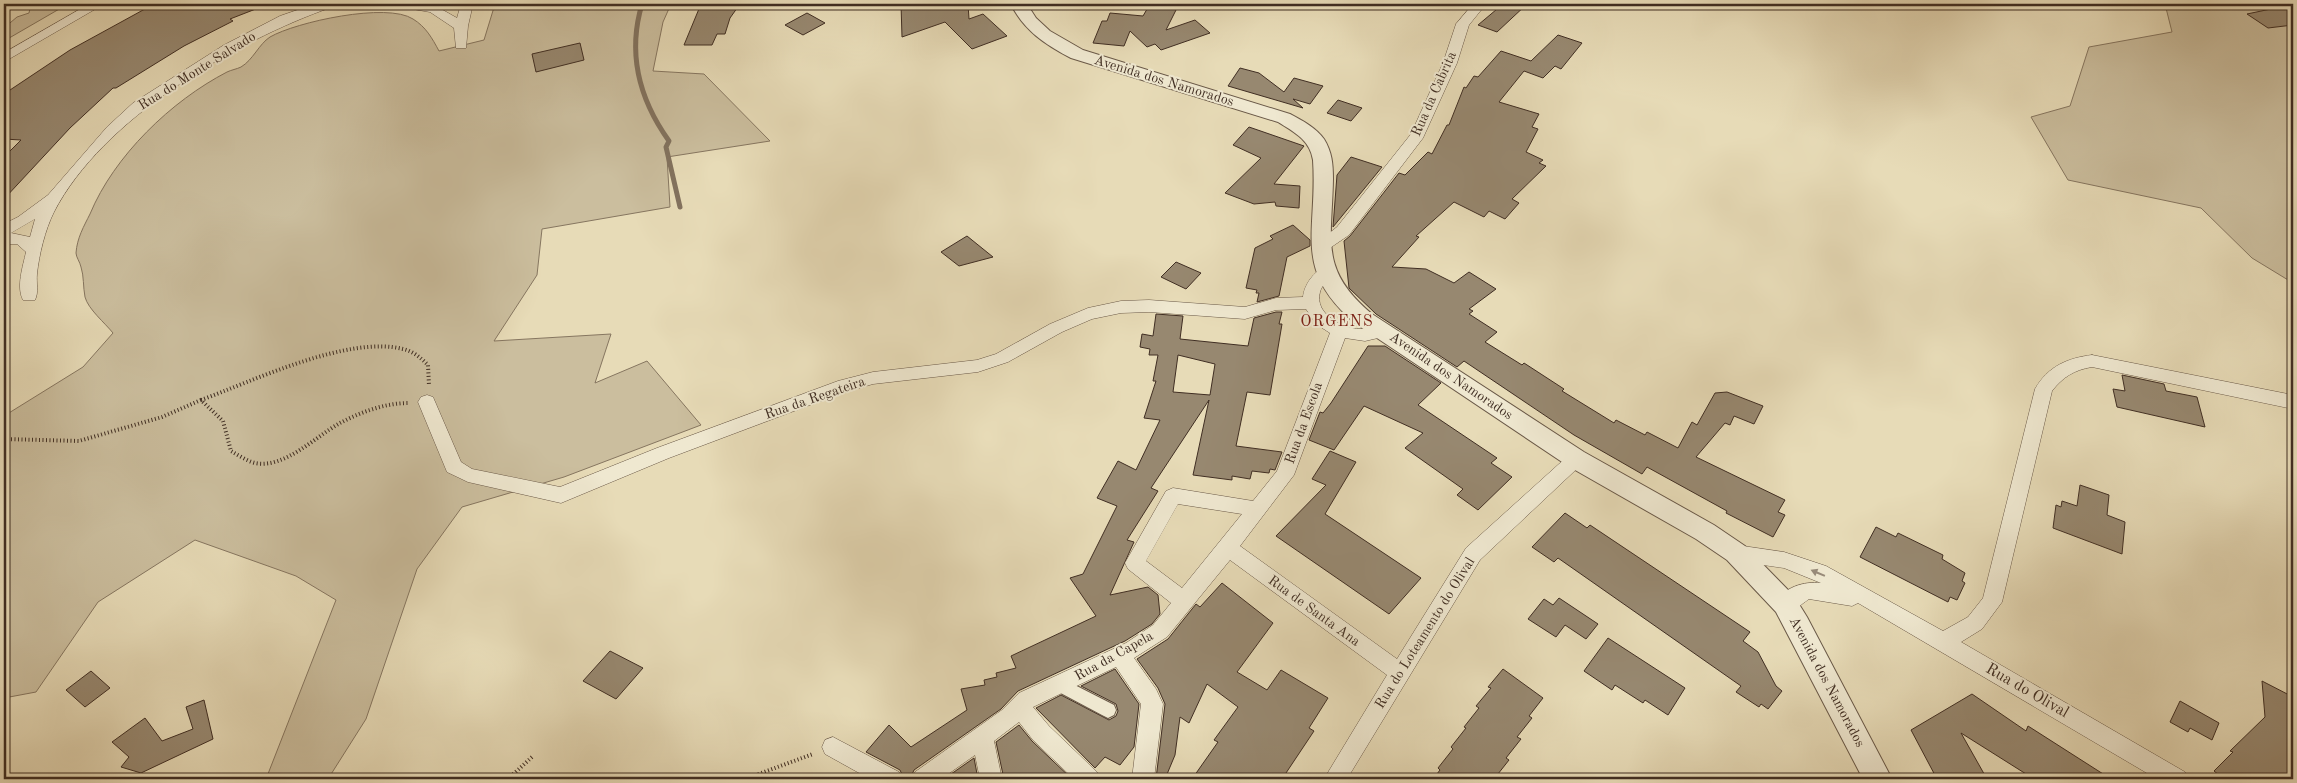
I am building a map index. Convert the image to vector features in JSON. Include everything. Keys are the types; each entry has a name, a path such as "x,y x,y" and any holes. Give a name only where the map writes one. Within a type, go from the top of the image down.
{"street":[{"path":"4,58 98,4"},
{"name":"Rua do Monte Salvado","path":"29,296 29,274 42,222 56,196 106,137 138,106 229,48 285,19 327,4"},
{"path":"406,4 434,10 461,26"},
{"path":"461,46 461,26 467,4"},
{"name":"Avenida dos Namorados","path":"1019,4 1035,28 1050,41 1077,54 1284,118 1308,133 1319,146 1323,160 1321,246 1325,273 1328,283 1344,304 1576,459 1704,532 1736,553 1785,604 1798,625 1878,779"},
{"name":"Rua da Cabrita","path":"1321,246 1343,231 1418,135 1450,63 1463,24 1480,4"},
{"path":"4,230 23,221 56,196"},
{"path":"4,239 22,238 28,241 34,251"},
{"path":"1325,273 1315,283 1310,293 1310,304 1321,319 1339,331 1362,335 1385,332"},
{"name":"Rua da Regateira","path":"427,402 454,467 468,474 561,495 663,453 838,388 873,378 978,366 1002,358 1056,328 1088,314 1121,307 1149,306 1245,313 1276,304 1310,304"},
{"name":"Rua da Escola","path":"1228,548 1285,475 1339,331"},
{"path":"1943,642 1975,623 1992,602 2044,389 2055,375 2072,364 2092,361 2293,402"},
{"name":"Rua do Loteamento do Olival","path":"1335,779 1473,554 1576,459"},
{"path":"1183,601 1135,563 1173,496 1257,509"},
{"name":"Rua de Santa Ana","path":"1228,548 1400,673"},
{"name":"Rua da Capela","path":"922,779 1010,717 1019,705 1120,655 1160,631 1176,614 1183,601 1228,548"},
{"name":"Rua do Olival","path":"1736,553 1784,560 1810,569 1876,603 2177,779"},
{"name":"Rua do Olival","path":"1785,604 1806,590 1831,592 1876,603"},
{"path":"1120,655 1152,704 1143,779"},
{"path":"1060,685 1108,710"},
{"path":"1019,705 1041,733 1089,779"},
{"path":"982,736 991,779"},
{"path":"833,747 891,779"}],"path":[{"path":"4,439 79,441 162,417 201,400 288,368 355,348 400,348 418,355 428,365 427,402 389,404 342,422 313,439 287,459 276,462 255,463 231,451 223,421 201,400"},
{"path":"746,779 833,747"},
{"path":"508,779 532,757"}],"shaded area":[{"path":"31,4 51,4 61,8 4,41 4,28 17,17 29,13"},
{"path":"495,4 671,4 663,22 653,71 704,74 770,141 667,157 670,207 542,229 537,275 494,341 611,334 595,383 647,361 701,425 564,477 462,507 417,569 366,719 328,779 266,779 336,600 296,576 195,540 98,602 36,692 4,698 4,416 83,367 113,333 87,302 84,293 82,270 76,253 83,228 100,192 114,171 146,132 165,114 206,84 227,72 241,67 266,40 283,31 300,25 342,16 363,13 400,14 413,19 422,26 439,51 484,40"},
{"path":"2165,4 2293,4 2293,283 2252,258 2201,208 2068,180 2031,117 2070,106 2089,47 2172,32"}],"building":[{"path":"154,4 266,5 230,19 233,21 184,46 116,88 113,88 70,128 4,199 4,157 21,140 4,139 4,94 70,50"},
{"path":"701,4 740,4 730,18 725,34 717,34 712,45 684,45"},
{"path":"901,4 968,4 969,19 983,14 1007,36 972,49 945,22 902,37"},
{"path":"1150,4 1179,4 1166,30 1195,20 1210,33 1161,50 1155,44 1147,47 1130,31 1124,46 1093,43 1102,21 1107,21 1110,13 1143,16"},
{"path":"1503,4 1527,4 1497,32 1478,25"},
{"path":"2285,6 2293,12 2293,25 2268,28 2247,14"},
{"path":"807,13 825,23 803,35 785,25"},
{"path":"1558,35 1582,43 1561,69 1555,66 1543,78 1524,71 1499,102 1539,114 1532,127 1538,129 1526,152 1543,160 1539,163 1546,166 1512,199 1519,203 1505,219 1489,211 1484,217 1454,202 1416,236 1419,237 1392,267 1426,269 1454,283 1469,272 1496,289 1469,309 1473,311 1469,314 1497,332 1485,342 1522,365 1524,363 1564,389 1562,391 1614,423 1616,420 1645,435 1647,432 1678,448 1692,422 1697,425 1715,393 1727,392 1763,406 1754,424 1734,416 1730,425 1725,423 1696,457 1785,500 1778,512 1785,515 1773,537 1726,513 1727,511 1647,467 1642,474 1574,435 1464,361 1457,367 1376,314 1349,288 1344,241 1350,236 1399,173 1405,175 1428,152 1432,154 1447,125 1449,125 1464,87 1466,88 1474,76 1478,77 1501,51 1531,61"},
{"path":"580,43 584,60 536,72 532,54"},
{"path":"1240,68 1259,73 1284,92 1294,78 1323,86 1310,104 1293,99 1303,108 1228,86"},
{"path":"1338,100 1362,108 1351,121 1327,113"},
{"path":"1249,127 1304,146 1274,184 1300,186 1299,208 1276,206 1275,202 1254,204 1225,193 1261,158 1233,145"},
{"path":"1351,157 1382,167 1333,227 1337,175"},
{"path":"1293,225 1310,240 1310,246 1287,257 1279,296 1257,302 1259,293 1256,293 1257,290 1246,288 1255,248 1273,239 1270,236"},
{"path":"967,236 993,257 959,266 941,252"},
{"path":"1176,262 1201,273 1186,289 1161,277"},
{"path":"1282,312 1279,324 1282,324 1270,395 1247,392 1236,446 1282,452 1275,470 1270,469 1269,473 1252,471 1250,479 1232,476 1232,480 1193,475 1209,400 1151,488 1158,491 1127,540 1134,542 1110,595 1148,587 1158,595 1160,614 1152,624 1125,641 1018,691 1001,709 914,770 910,779 904,779 900,770 866,752 889,725 911,747 967,710 961,689 985,685 984,680 997,677 996,673 1016,668 1011,656 1096,616 1070,578 1083,574 1117,506 1097,498 1118,461 1136,470 1160,420 1144,418 1156,381 1153,381 1158,355 1149,355 1150,349 1140,347 1142,334 1153,336 1156,314 1183,316 1180,339 1248,346 1254,318","holes":["1178,355 1215,364 1210,395 1173,392"]},
{"path":"1368,346 1385,346 1441,383 1418,405 1497,458 1491,463 1512,477 1478,510 1457,495 1463,489 1405,448 1423,433 1364,406 1334,450 1309,440 1320,412 1323,413 1331,403"},
{"path":"2122,375 2164,384 2166,391 2197,397 2205,427 2117,407 2113,389 2125,391"},
{"path":"1330,451 1356,462 1325,514 1421,578 1389,614 1276,536 1326,485 1312,479"},
{"path":"2080,485 2109,495 2107,515 2125,522 2122,554 2053,528 2056,505 2061,507 2062,501 2077,506"},
{"path":"1565,513 1587,528 1590,525 1750,632 1743,641 1758,652 1776,686 1782,691 1768,709 1761,704 1759,707 1736,692 1741,686 1558,558 1554,562 1532,547"},
{"path":"1876,527 1896,537 1898,533 1943,555 1942,559 1965,573 1962,581 1965,583 1957,600 1950,597 1948,602 1860,557"},
{"path":"1222,583 1273,623 1237,672 1267,690 1281,670 1328,698 1309,728 1314,731 1282,779 1192,779 1218,742 1214,740 1238,707 1207,684 1189,723 1180,717 1175,755 1165,779 1156,779 1165,704 1158,688 1137,659 1168,639 1196,604 1200,607"},
{"path":"1559,598 1598,624 1586,639 1565,625 1556,637 1528,619 1544,599 1553,605"},
{"path":"1608,638 1685,688 1668,715 1645,700 1643,703 1615,685 1612,690 1584,671"},
{"path":"610,651 643,668 616,699 583,681"},
{"path":"1115,669 1139,704 1134,747 1120,765 1105,757 1095,768 1036,708 1061,695 1109,720 1116,716 1118,711 1116,704 1081,686"},
{"path":"1503,669 1543,698 1529,716 1532,718 1517,737 1521,739 1506,758 1509,760 1494,779 1433,779 1440,770 1438,768 1453,749 1451,747 1479,708 1476,706 1491,688 1488,687"},
{"path":"91,671 110,688 85,707 66,690"},
{"path":"2262,681 2293,697 2293,779 2224,779 2214,771 2233,752 2230,751 2265,717"},
{"path":"1972,694 2026,731 2028,726 2111,779 2034,779 1961,733 1987,779 1937,779 1911,730"},
{"path":"204,700 213,739 141,773 121,767 129,757 112,742 145,718 162,741 193,729 186,707"},
{"path":"2180,701 2219,723 2212,740 2190,728 2188,732 2170,722"},
{"path":"1019,725 1032,741 1072,779 1004,779 996,742"},
{"path":"974,758 978,779 944,779"}],"waterway":[{"path":"642,4 636,41 639,76 650,109 669,141 666,147 680,207"}],"district":[{"name":"ORGENS","path":"1337,322"}]}
